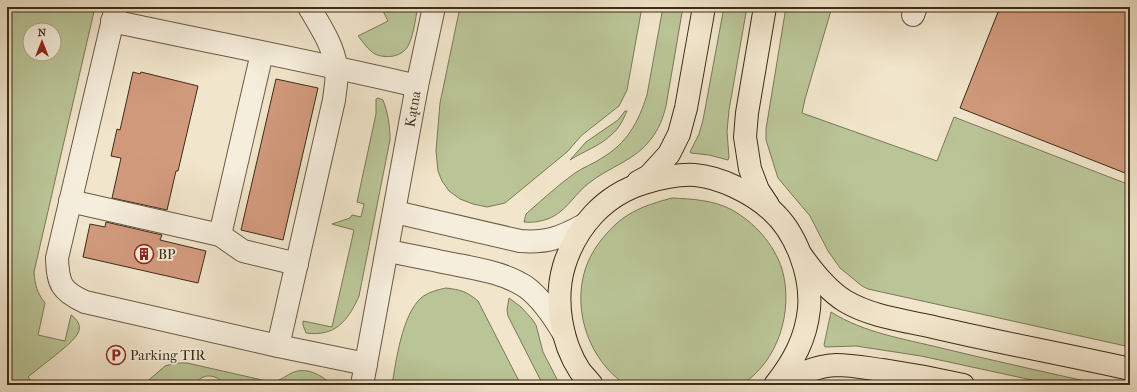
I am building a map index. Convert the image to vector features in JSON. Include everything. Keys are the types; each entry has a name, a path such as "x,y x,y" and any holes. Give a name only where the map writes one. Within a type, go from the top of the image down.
{"main road":[{"path":"592,385 580,371 572,356 564,334 559,305 559,288 567,255 584,225 595,212 608,200 649,176 669,154 679,134 686,108 704,7"},
{"path":"765,7 747,113 745,137 750,169 758,190 781,222 814,274 845,301 871,313 1130,369"},
{"path":"630,187 677,175 695,175 719,180 739,188 771,210"},
{"path":"777,385 799,350 809,308 807,283 801,255"},
{"path":"777,385 798,374 835,365 857,366 923,376 963,385"}],"street":[{"path":"278,346 334,100 337,67 331,48 309,7"},
{"name":"Kątna","path":"364,375 417,86 434,7"},
{"path":"364,375 278,346 85,302 71,296 62,286 58,273 57,258 114,14 262,53 337,67 417,86"},
{"path":"220,235 262,53"},
{"path":"70,201 220,235 243,251 297,264"},
{"path":"395,212 520,241 534,242 548,241 565,236 584,225"},
{"path":"388,250 479,270 512,280 536,296 552,314 564,334"}],"green space":[{"path":"7,7 95,7 34,272 37,289 45,303 38,335 65,341 71,315 78,323 79,330 70,343 28,377 35,385 7,385"},
{"path":"381,7 418,7 410,42 405,50 398,55 389,57 379,56 372,52 358,36 388,21"},
{"path":"460,7 642,7 627,90 619,106 582,135 567,152 505,203 487,207 460,199 449,191 442,181 438,171 436,151 440,103"},
{"path":"663,7 683,7 664,115 654,135 645,146 630,158 589,183 559,213 551,218 536,222 524,222 526,214 562,182 611,152 625,139 640,115 647,95"},
{"path":"724,7 747,7 729,110 727,132 728,160 690,152 699,134 703,120"},
{"path":"786,7 832,7 802,113 937,161 954,117 1130,185 1130,347 868,289 840,268 828,251 810,216 778,178 766,140 766,129"},
{"path":"378,98 383,100 386,110 390,140 359,296 345,320 333,330 316,334 306,333 303,321 332,327 354,230 332,224 350,218 352,215 361,217 364,204 357,202 376,114 376,99"},
{"path":"625,111 627,111 619,127 614,133 607,139 570,160 586,142 618,120"},
{"path":"672,198 718,204 740,215 755,227 762,235 774,251 782,269 786,302 780,334 765,363 754,375 741,385 626,385 613,375 603,363 587,334 581,302 582,286 585,270 594,250 607,233 623,218 643,207"},
{"path":"446,288 456,289 470,295 478,301 521,385 392,385 401,339 409,315 414,306 424,296"},
{"path":"509,298 521,307 536,325 543,352 560,385 543,385 508,316 507,310"},
{"path":"831,312 857,325 885,334 982,358 1103,385 1055,385 921,356 856,346 825,347 824,345"},
{"path":"176,363 187,363 271,382 281,379 294,372 305,371 315,373 332,385 225,385 222,381 214,377 205,376 195,385 143,385 165,366"}],"building":[{"path":"1000,7 1130,7 1130,175 960,108"},
{"path":"133,72 140,74 141,72 198,86 178,171 176,171 167,210 112,198 121,158 111,156 117,129 120,130"},
{"path":"276,79 318,88 283,240 241,230"},
{"name":"BP","path":"106,222 162,235 160,240 206,251 198,283 83,257 90,224 105,227"}],"place":[{"name":"BP","path":"144,254"},
{"name":"Parking TIR","path":"116,355"}]}
